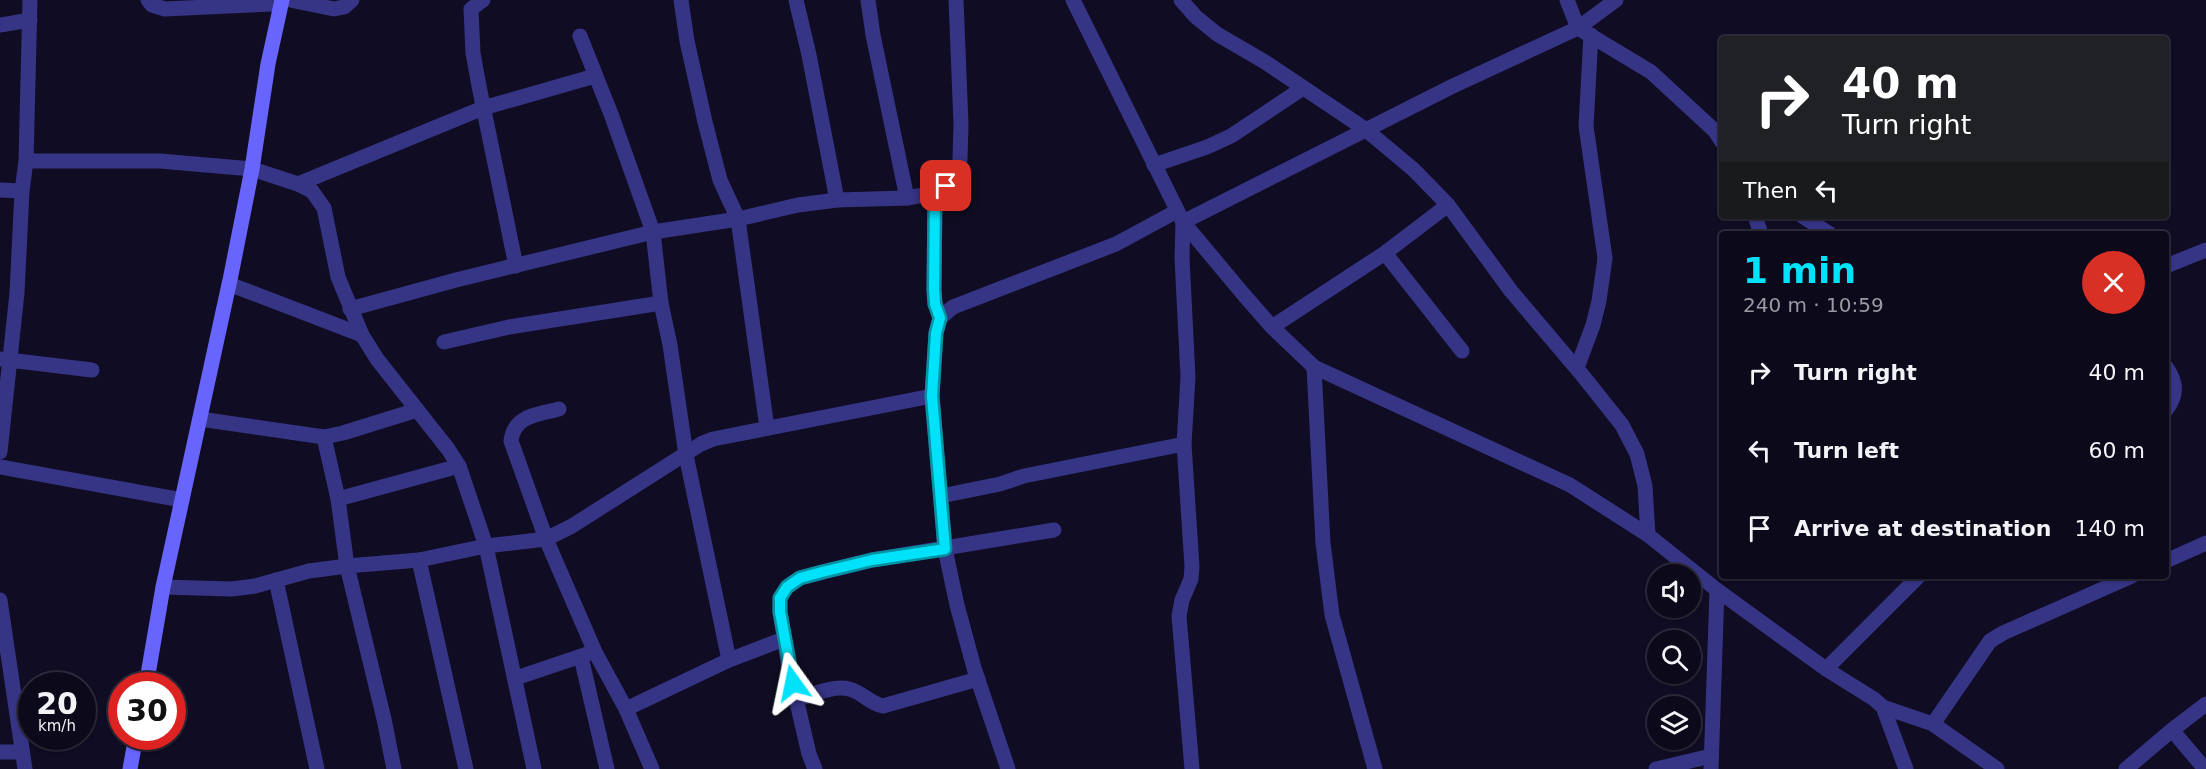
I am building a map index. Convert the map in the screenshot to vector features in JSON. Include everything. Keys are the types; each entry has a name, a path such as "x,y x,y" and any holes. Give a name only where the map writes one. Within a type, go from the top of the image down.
{"street":[{"path":"0,452 5,360 17,293 21,191 26,161 30,0"},
{"path":"148,0 152,5 165,9 275,1 277,19 252,169 163,587 148,672"},
{"path":"290,0 334,9 344,7 352,0"},
{"path":"483,0 471,9 473,53 516,266"},
{"path":"681,0 687,41 720,180 738,219 767,428"},
{"path":"795,0 816,89 837,200"},
{"path":"868,0 873,35 907,198"},
{"path":"350,309 653,232 738,219 798,205 837,200 907,198 935,193 953,180 960,159 961,124 956,0"},
{"path":"1073,0 1180,217 1272,327 1314,367 1570,485 1648,535 1717,590 1827,669 1883,706 1932,724 1997,769"},
{"path":"1181,0 1196,17 1217,34 1365,129 1414,171 1448,205 1511,291 1622,425 1637,454 1645,486 1648,535"},
{"path":"1567,0 1584,32 1586,126 1605,258 1593,325 1576,368"},
{"path":"940,318 953,307 1180,217 1191,216 1453,86 1584,32 1616,0"},
{"path":"0,25 30,20"},
{"path":"1584,32 1651,72 1719,137"},
{"path":"580,36 611,114 653,232 661,303 670,345 686,454 729,660"},
{"path":"298,184 483,108 595,75"},
{"path":"1154,165 1207,147 1231,136 1303,88"},
{"path":"26,161 160,161 252,169 312,191 324,208 338,278 362,335 377,359 448,448 459,466 486,546 534,769"},
{"path":"0,190 21,191"},
{"path":"935,193 934,290 935,304 940,318 936,333 932,396 945,549 957,605 978,679 1008,769"},
{"path":"1272,327 1385,253 1448,205"},
{"path":"1180,217 1188,377 1184,444 1192,567 1191,579 1182,600 1179,629 1192,769"},
{"path":"1807,219 1825,231"},
{"path":"2169,265 2206,250"},
{"path":"1385,253 1462,351"},
{"path":"229,284 362,335"},
{"path":"444,342 509,327 661,303"},
{"path":"5,360 92,370"},
{"path":"1314,367 1323,543 1332,615 1375,769"},
{"path":"2169,371 2174,378 2176,393 2169,405"},
{"path":"163,587 232,589 309,571 419,560 486,546 546,539 572,526 701,444 713,439 932,396"},
{"path":"559,408 519,421 512,429 511,441 588,654 607,769"},
{"path":"200,419 324,437 343,434 417,410"},
{"path":"324,437 338,500 347,566 394,769"},
{"path":"941,496 1000,484 1024,476 1184,444"},
{"path":"338,500 459,466"},
{"path":"0,467 182,500"},
{"path":"814,769 784,639 780,598 787,587 800,578 872,560 1054,530"},
{"path":"2169,560 2206,543"},
{"path":"419,560 466,769"},
{"path":"1827,669 1916,579"},
{"path":"1932,724 1990,641 2003,633 2125,579"},
{"path":"276,580 316,769"},
{"path":"1656,769 1711,763 1717,590"},
{"path":"0,600 25,769"},
{"path":"626,709 729,660 784,639"},
{"path":"516,678 588,654"},
{"path":"588,654 626,709 652,769"},
{"path":"797,699 839,688 848,689 873,704 883,706 978,679"},
{"path":"2126,769 2206,704"},
{"path":"1883,706 1906,769"},
{"path":"2172,730 2205,769"},
{"path":"130,769 133,750"},
{"path":"0,752 22,752"}],"route":[{"path":"793,683 780,612 780,598 787,587 800,578 822,572 872,560 945,549 932,396 936,333 940,318 935,304 933,274 935,193 946,186"}]}
